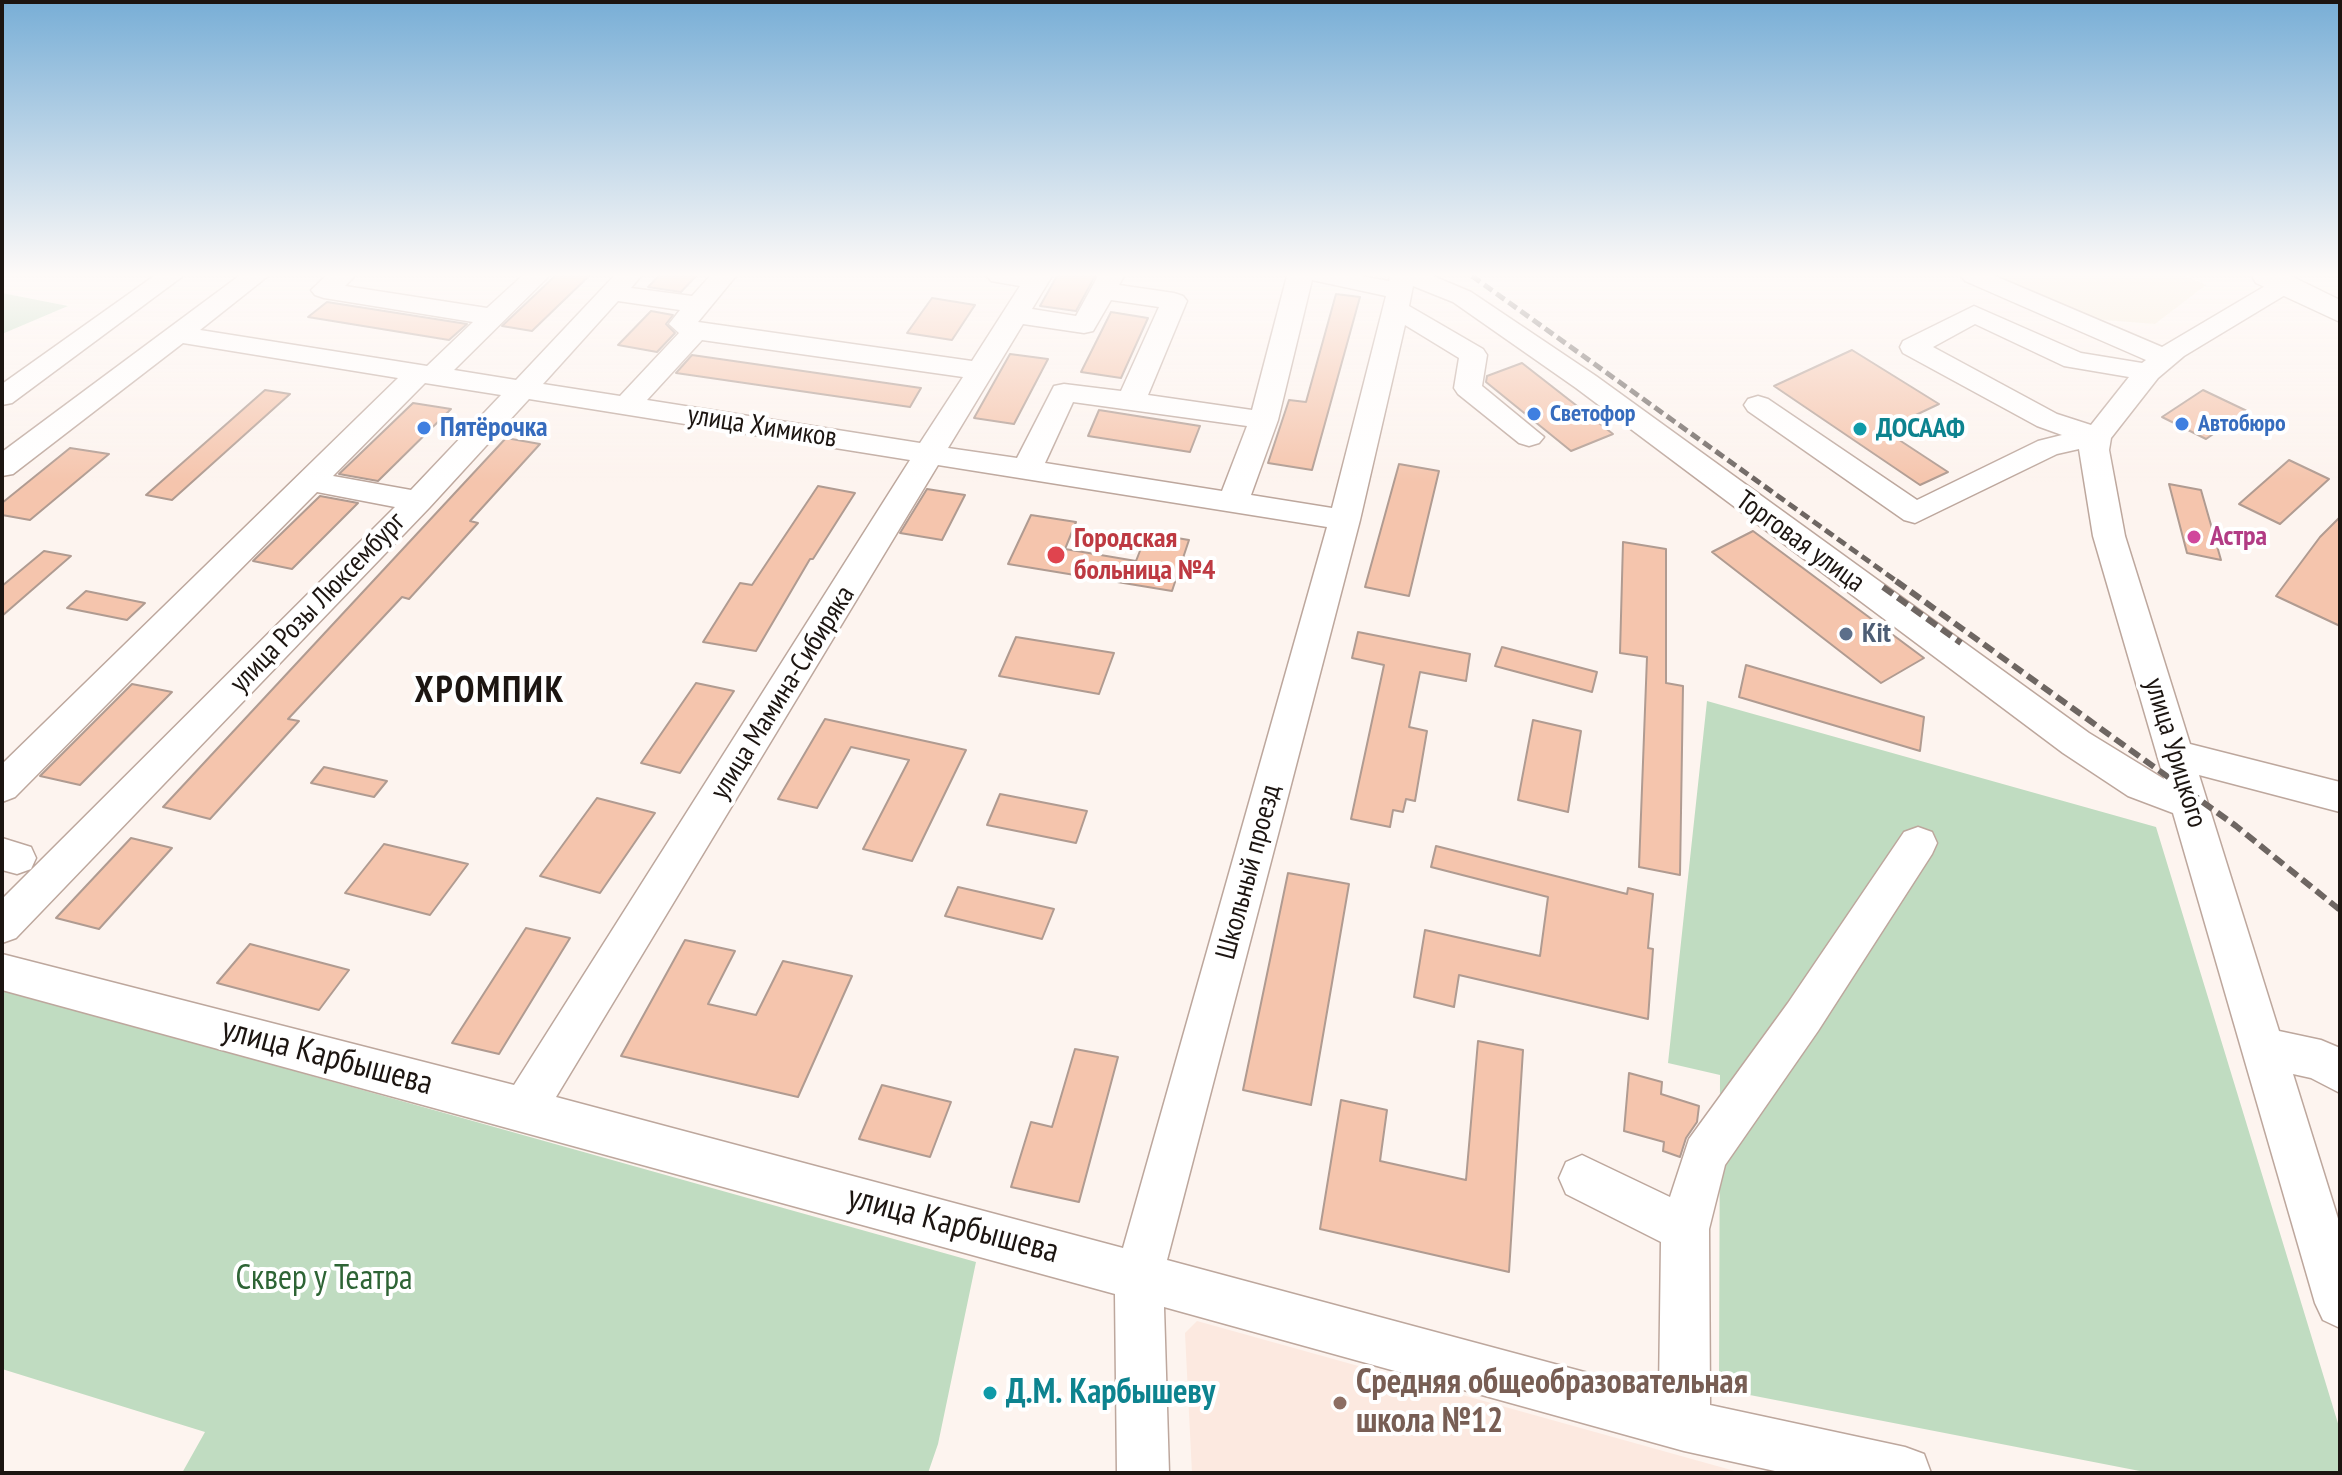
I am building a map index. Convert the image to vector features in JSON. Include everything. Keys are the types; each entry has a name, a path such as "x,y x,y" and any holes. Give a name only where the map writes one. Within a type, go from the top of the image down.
{"street":[{"path":"2,397 74,345"},
{"path":"2,467 167,345"},
{"name":"улица Химиков","path":"240,345 1345,520"},
{"path":"2,787 310,481 460,345"},
{"name":"улица Розы Люксембург","path":"2,926 418,501 565,345"},
{"path":"626,406 675,345"},
{"path":"841,345 982,371"},
{"name":"улица Мамина-Сибиряка","path":"524,1109 998,345"},
{"path":"1131,401 1155,345"},
{"path":"1233,502 1264,420 1283,345"},
{"name":"Школьный проезд","path":"1143,1473 1139,1276 1345,520 1388,345"},
{"path":"1462,345 1473,355 1468,388 1529,437"},
{"name":"Торговая улица","path":"1533,345 2076,743 2141,786 2192,804"},
{"path":"1917,345 1913,347 2047,420 2097,437"},
{"path":"2041,345 2074,360 2162,360"},
{"path":"2128,345 2162,360"},
{"path":"2150,345 2162,360"},
{"path":"1758,405 1915,513 2048,447 2097,437 2162,360 2183,345"},
{"path":"1027,469 1064,392 1264,420"},
{"name":"улица Урицкого","path":"2097,437 2094,450 2097,479 2109,536 2340,1303"},
{"path":"310,481 418,501"},
{"path":"2175,754 2340,797"},
{"path":"1684,1425 1685,1229 1705,1155 1803,1017 1918,843"},
{"name":"улица Карбышева","path":"2,972 524,1109 1684,1425 1905,1473"},
{"path":"2264,1047 2321,1060 2340,1073"},
{"path":"1582,1178 1685,1229"}],"shaded area":[{"name":"Средняя общеобразовательная школа №12","path":"1197,1321 1742,1473 1192,1473 1185,1333"}],"green space":[{"path":"1707,701 2156,827 2340,1430 2340,1473 2150,1473 1719,1389 1720,1075 1668,1063"},
{"name":"Сквер у Театра","path":"2,989 976,1262 938,1444 928,1473 182,1473 205,1432 2,1369"}],"building":[{"path":"618,345 664,345 657,352"},
{"path":"1095,345 1136,345 1121,378 1081,372"},
{"path":"1322,345 1347,345 1312,470 1268,463 1289,400 1306,402"},
{"path":"1852,350 1939,404 1884,430 1948,472 1920,485 1774,386"},
{"path":"1010,354 1048,359 1014,424 974,418"},
{"path":"692,355 921,388 910,407 676,373"},
{"path":"1522,363 1613,434 1571,451 1486,382 1487,376"},
{"path":"265,390 290,394 172,500 146,495"},
{"path":"2203,390 2247,411 2206,439 2162,417"},
{"path":"413,403 451,409 378,481 339,474"},
{"path":"1099,410 1200,426 1190,452 1088,436"},
{"path":"506,438 540,444 470,521 478,523 409,599 402,597 288,719 299,721 210,819 163,807"},
{"path":"70,448 109,454 30,520 2,515 2,503"},
{"path":"2289,460 2329,479 2280,524 2239,504"},
{"path":"1399,464 1439,471 1409,596 1365,587"},
{"path":"2169,484 2201,490 2221,560 2187,553"},
{"path":"818,486 855,493 813,559 810,559 756,651 703,642 740,583 752,585"},
{"path":"927,489 965,495 942,540 900,533"},
{"path":"320,496 358,503 292,569 253,561"},
{"name":"Городская больница №4","path":"1031,515 1076,522 1065,549 1136,561 1147,533 1189,540 1172,591 1008,564"},
{"path":"2340,517 2340,626 2276,596 2320,537"},
{"path":"1753,531 1924,658 1881,683 1712,552"},
{"path":"1623,542 1666,549 1666,683 1683,686 1680,875 1639,867 1647,657 1620,653"},
{"path":"44,551 71,556 2,616 2,586"},
{"path":"86,591 145,603 127,620 67,608"},
{"path":"1358,632 1470,654 1466,681 1420,672 1409,727 1427,731 1415,801 1406,799 1403,812 1393,810 1390,827 1351,819 1384,665 1352,658"},
{"path":"1016,637 1114,653 1099,694 999,676"},
{"path":"1502,647 1597,672 1592,692 1495,666"},
{"path":"1746,665 1924,717 1920,751 1739,697"},
{"path":"696,683 734,691 680,773 641,763"},
{"path":"132,684 172,692 80,785 40,776"},
{"path":"825,719 966,750 912,861 863,849 909,760 851,747 817,808 778,799"},
{"path":"1533,720 1581,731 1568,812 1518,800"},
{"path":"324,767 387,781 374,797 311,783"},
{"path":"1000,794 1087,811 1076,843 987,825"},
{"path":"597,798 655,813 600,893 540,876"},
{"path":"131,838 172,848 99,929 56,918"},
{"path":"384,844 468,864 430,915 345,893"},
{"path":"1436,846 1627,894 1628,888 1653,894 1648,948 1653,949 1648,1019 1459,975 1454,1007 1414,997 1425,930 1540,956 1548,897 1431,867"},
{"path":"1288,873 1349,884 1311,1105 1243,1090"},
{"path":"958,887 1054,909 1042,939 945,916"},
{"path":"526,928 570,938 499,1054 452,1043"},
{"path":"685,940 735,951 708,1004 756,1015 783,961 852,976 798,1097 621,1056"},
{"path":"250,944 349,970 319,1010 217,983"},
{"path":"1478,1041 1523,1050 1509,1272 1320,1229 1341,1100 1387,1110 1380,1161 1466,1180"},
{"path":"1075,1049 1118,1057 1079,1202 1011,1187 1031,1122 1052,1127"},
{"path":"1629,1073 1662,1082 1661,1094 1699,1106 1697,1122 1686,1138 1680,1157 1663,1151 1664,1142 1624,1131"},
{"path":"882,1085 951,1102 930,1157 859,1139"}],"railway":[{"path":"1568,345 1899,583"},
{"path":"1896,581 2236,826 2340,910"},
{"path":"1883,587 1961,643"}],"place":[{"name":"Светофор","path":"1534,414"},
{"name":"Автобюро","path":"2182,424"},
{"name":"Пятёрочка","path":"424,428"},
{"name":"ДОСААФ","path":"1860,429"},
{"name":"Астра","path":"2194,537"},
{"name":"Городская больница №4","path":"1056,555"},
{"name":"Kit","path":"1846,634"},
{"name":"Д.М. Карбышеву","path":"990,1393"},
{"name":"Средняя общеобразовательная школа №12","path":"1340,1403"}],"district":[{"name":"ХРОМПИК","path":"490,692"}]}
